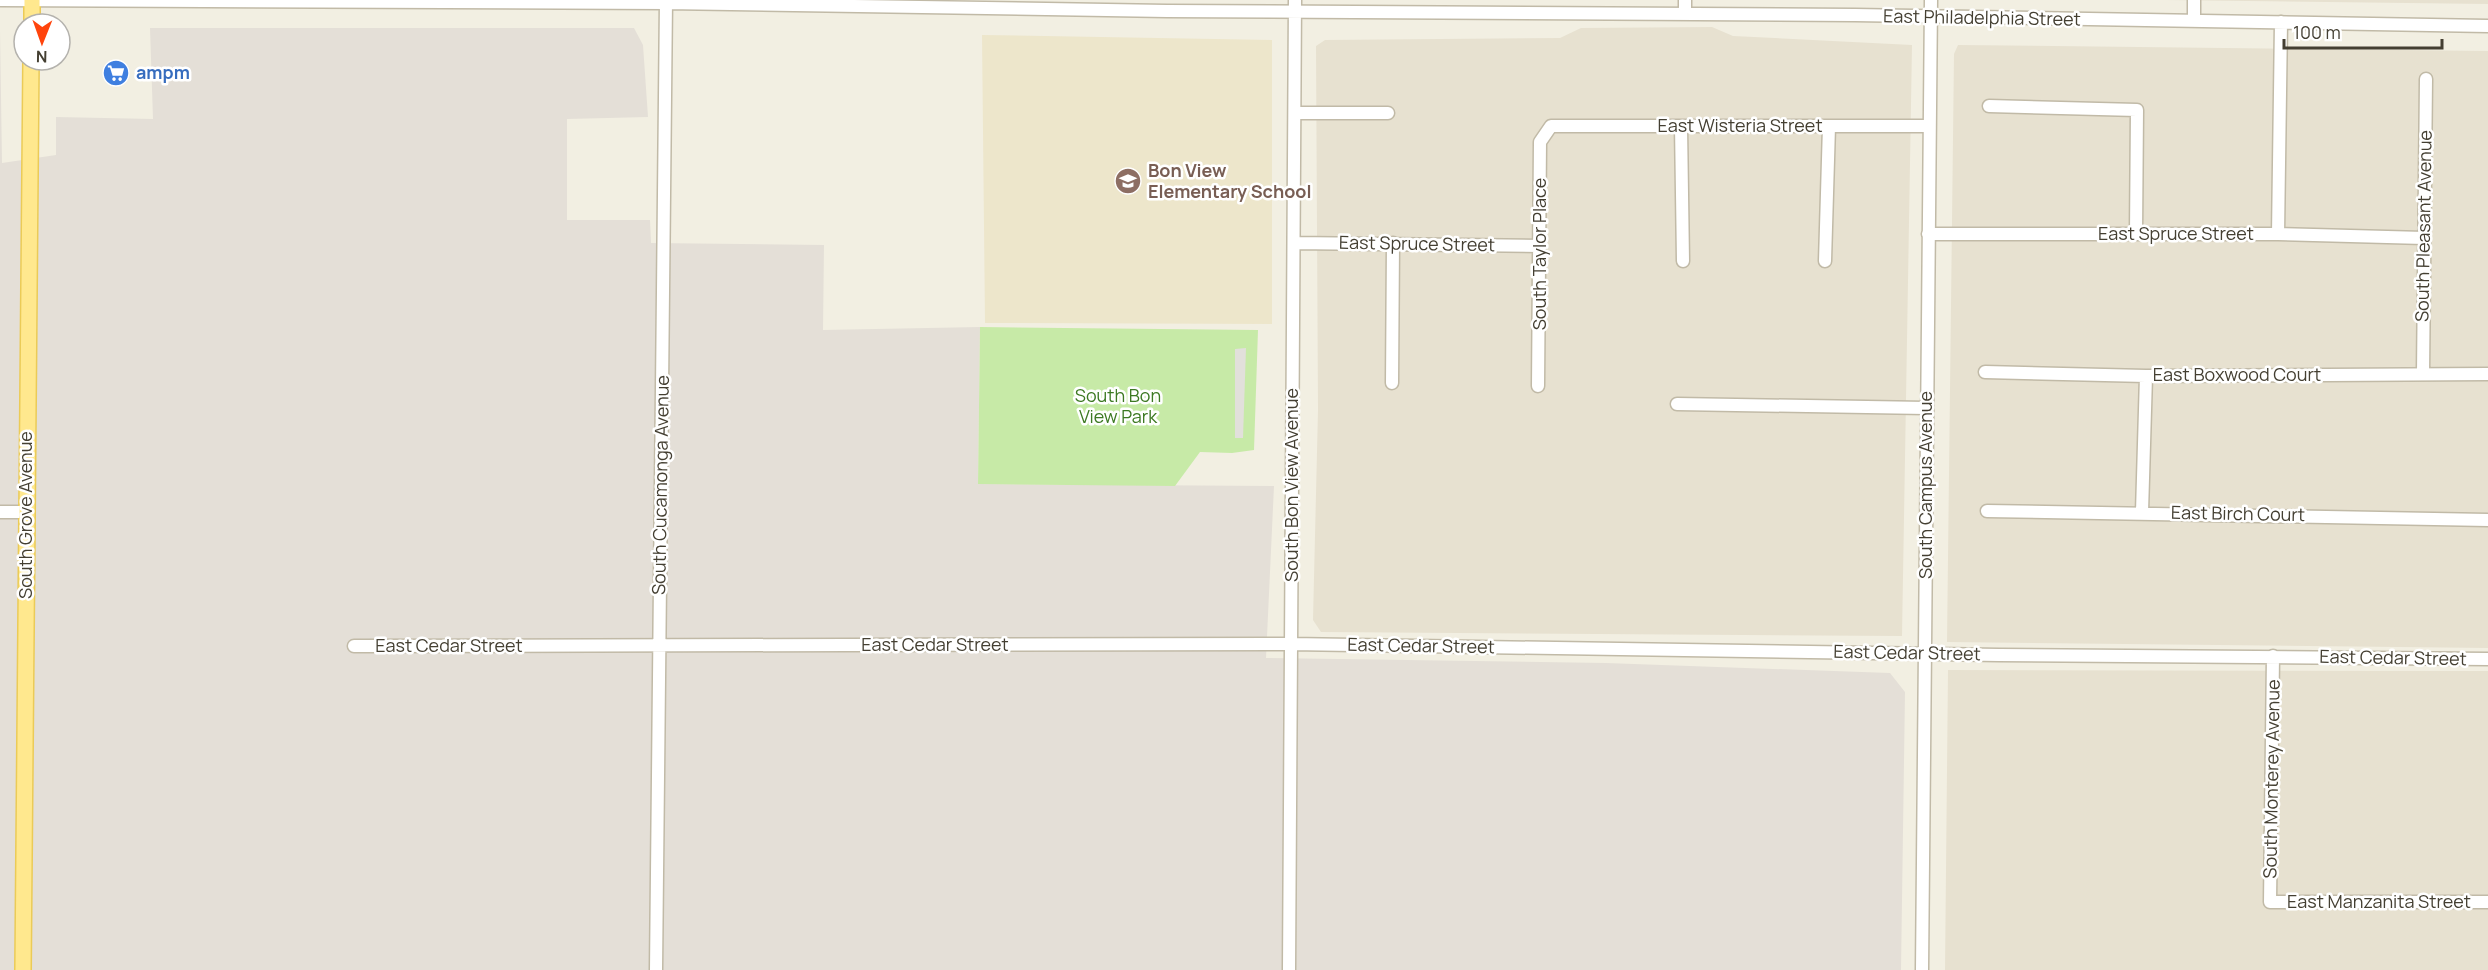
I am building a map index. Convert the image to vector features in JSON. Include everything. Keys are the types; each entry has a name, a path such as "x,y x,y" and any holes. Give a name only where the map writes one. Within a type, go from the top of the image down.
{"main road":[{"name":"South Grove Avenue","path":"23,970 31,72"}],"street":[{"name":"East Philadelphia Street","path":"0,0 1295,6 2488,26"},
{"path":"1685,0 1685,14"},
{"name":"South Campus Avenue","path":"1922,970 1931,0"},
{"path":"2194,0 2194,21"},
{"name":"South Cucamonga Avenue","path":"656,970 666,2"},
{"name":"South Bon View Avenue","path":"1289,970 1295,6"},
{"path":"2278,234 2281,22"},
{"name":"South Pleasant Avenue","path":"2422,373 2426,79"},
{"path":"1989,106 2137,110 2136,233"},
{"path":"1295,113 1388,113"},
{"name":"East Wisteria Street","path":"1551,126 1929,126"},
{"name":"South Taylor Place","path":"1538,386 1540,142 1551,126"},
{"path":"1682,126 1683,261"},
{"path":"1825,261 1829,126"},
{"name":"East Spruce Street","path":"1928,234 2278,234 2424,238"},
{"name":"East Spruce Street","path":"1294,243 1540,246"},
{"path":"1392,383 1393,243"},
{"name":"East Boxwood Court","path":"1985,372 2146,376 2422,373 2488,375"},
{"path":"2142,512 2146,376"},
{"path":"1677,404 1926,408"},
{"name":"East Birch Court","path":"1987,511 2488,520"},
{"path":"0,512 26,513"},
{"name":"East Cedar Street","path":"354,646 1291,644 2488,659"},
{"name":"South Monterey Avenue","path":"2270,902 2273,656"},
{"name":"East Manzanita Street","path":"2270,902 2488,902"}],"shaded area":[{"path":"2166,0 2488,0 2488,4"},
{"path":"1712,27 1733,36 1912,45 1902,636 1321,632 1313,620 1318,410 1316,46 1325,40 1560,38 1581,28"},
{"path":"150,28 634,28 643,45 648,117 567,119 567,220 650,220 651,243 824,245 823,330 980,327 978,484 1274,486 1266,658 1606,663 1890,673 1905,692 1901,970 0,970 0,30 2,163 56,155 56,117 153,119"},
{"name":"Bon View Elementary School","path":"982,35 1272,40 1272,324 985,323"},
{"path":"1958,45 2488,51 2488,648 1947,642 1954,54"},
{"path":"1246,348 1243,438 1235,438 1235,349"},
{"path":"1948,670 2488,671 2488,970 1945,970"}],"green space":[{"name":"South Bon View Park","path":"980,327 1258,330 1254,450 1232,453 1200,452 1175,486 978,484"}],"place":[{"name":"ampm","path":"116,73"},
{"name":"Bon View Elementary School","path":"1128,181"}]}
